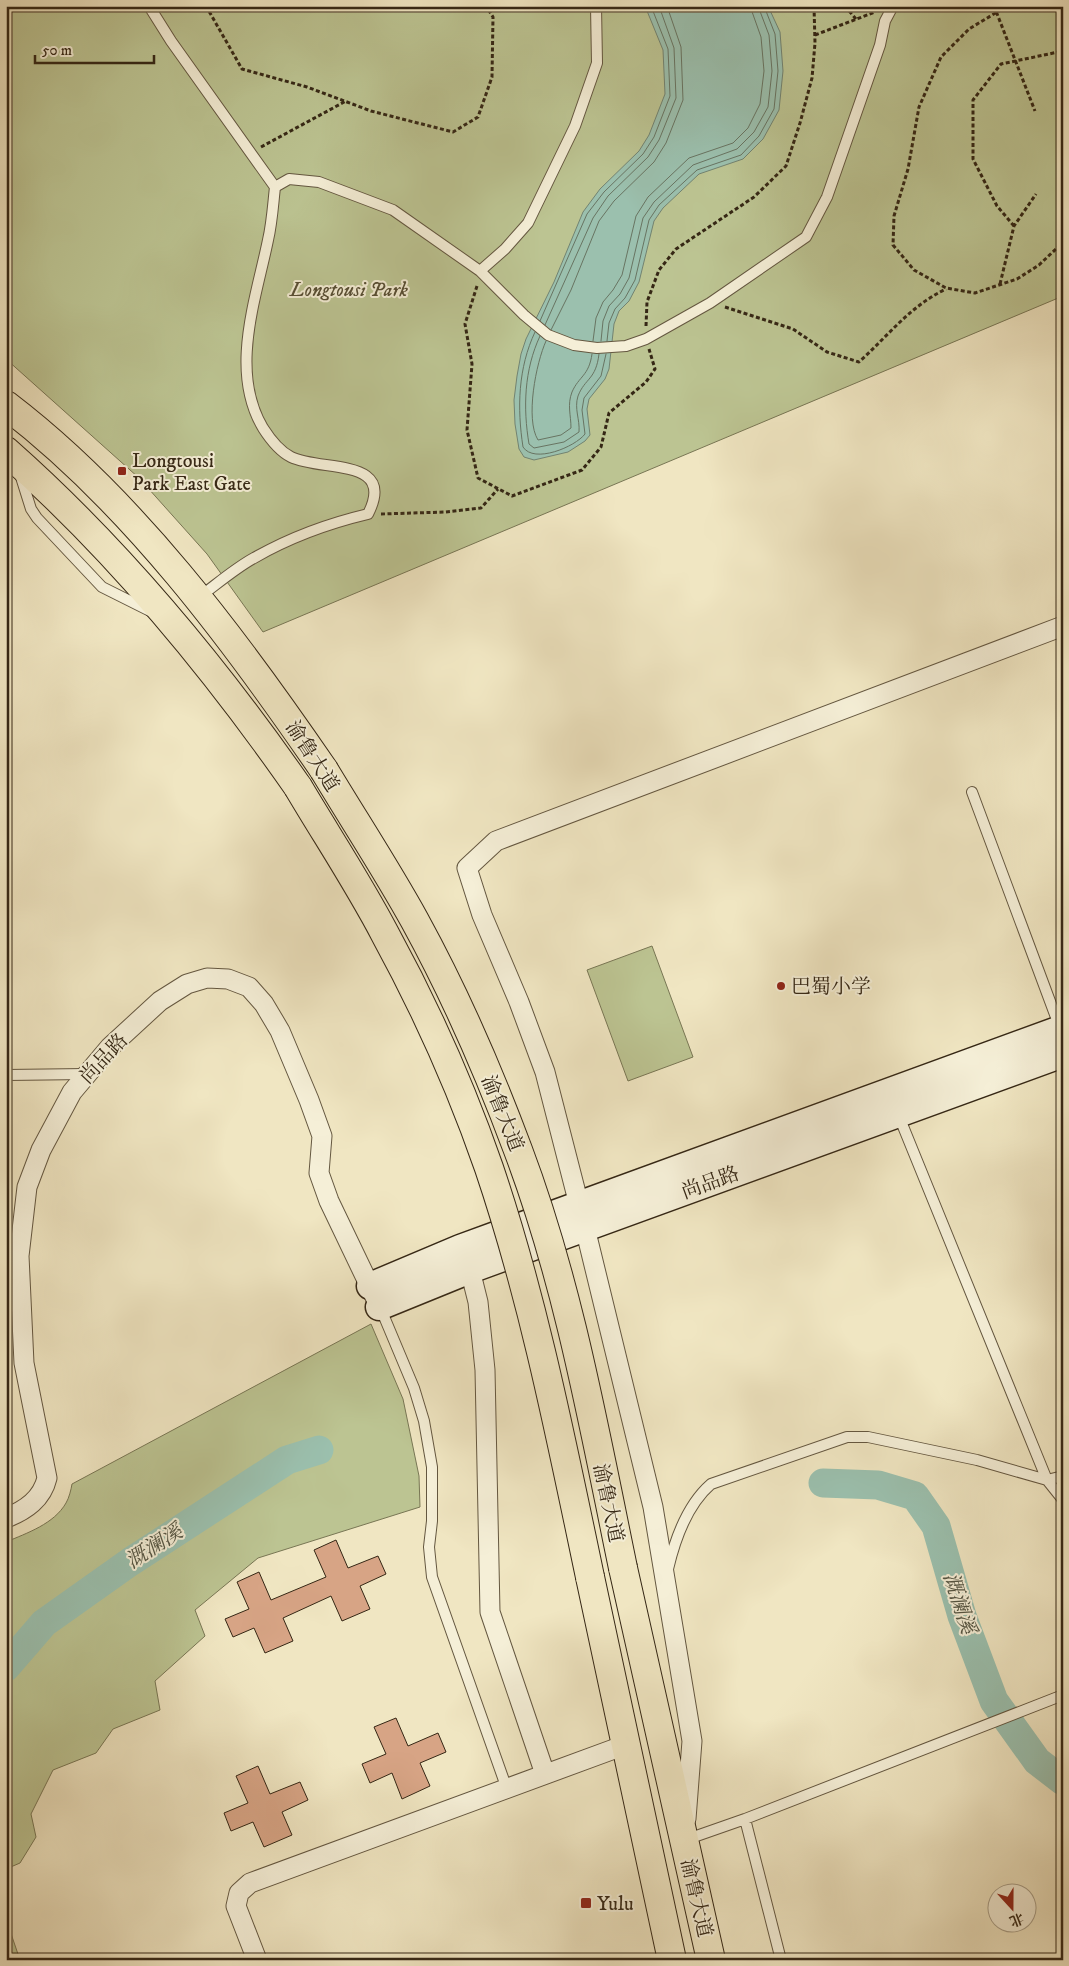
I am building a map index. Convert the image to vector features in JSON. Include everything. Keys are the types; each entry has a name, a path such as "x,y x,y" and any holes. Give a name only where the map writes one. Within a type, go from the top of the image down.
{"highway":[{"name":"渝鲁大道","path":"6,405 40,431 89,478 144,536 197,598 251,667 324,770 415,921 454,997 518,1150 546,1232 574,1336 623,1568 711,1960"},
{"name":"渝鲁大道","path":"11,455 113,556 174,623 262,736 298,787 385,933 418,999 457,1085 488,1167 541,1344 624,1745 672,1960"}],"main road":[{"name":"尚品路","path":"375,1296 470,1270 583,1216 1062,1037"},
{"name":"尚品路","path":"375,1296 460,1248 583,1216 898,1113 1062,1037"}],"street":[{"path":"684,1840 692,1741 666,1577 652,1507 583,1216 545,1072 520,1002 482,914 466,868 496,841 1063,626"},
{"name":"尚品路","path":"6,1518 34,1503 44,1491 47,1478 24,1363 19,1256 27,1187 41,1150 72,1092 110,1047 160,1001 187,984 206,978 228,979 249,987 264,1004 280,1031 322,1136 319,1174 329,1201 375,1296"},
{"path":"470,1270 478,1302 486,1370 490,1612 545,1774"},
{"path":"257,1960 236,1906 239,1894 250,1883 624,1745"}],"lane":[{"path":"149,6 171,41 275,187 269,238 247,340 248,389 253,409 273,443 291,457 309,463 355,469 368,477 375,488 376,499 368,514 346,519 254,558 197,598"},
{"path":"480,271 505,249 528,223 575,126 597,63 596,6"},
{"path":"275,187 289,179 319,182 393,210 480,271 524,315 548,335 574,345 597,348 626,346 646,339 710,303 806,237 827,197 880,45 885,21 893,6"},
{"path":"972,792 1062,1037"},
{"path":"6,1075 88,1074"},
{"path":"898,1113 1047,1480 1063,1500"},
{"path":"375,1296 414,1388 424,1421 432,1467 432,1521 429,1546 432,1577 507,1788"},
{"path":"666,1577 672,1552 698,1496 711,1484 848,1437 868,1437 978,1460 1047,1480 1063,1476"},
{"path":"684,1840 745,1819 1063,1695"},
{"path":"745,1819 781,1960"}],"path":[{"path":"206,6 242,69 307,87 371,111 454,132 478,117 492,77 493,18 486,6"},
{"path":"480,271 474,301 464,324 472,364 467,430 478,478 512,496 582,470 601,447 609,413 646,382 654,369 646,339 647,302 659,270 676,250 754,196 786,166 812,78 815,35 814,6"},
{"path":"845,6 856,19"},
{"path":"994,6 1036,110"},
{"path":"1007,6 969,29 940,57 919,107 908,169 894,216 892,245 914,270 946,288 975,294 1017,279 1039,265 1058,247 1063,247"},
{"path":"815,35 881,10"},
{"path":"1014,226 996,206 973,159 973,100 1001,64 1063,51"},
{"path":"250,152 346,101"},
{"path":"1000,284 1014,226 1036,194"},
{"path":"710,303 754,315 793,330 827,352 859,362 907,314 926,298 946,288"},
{"path":"368,514 445,512 481,508 498,489"}],"green space":[{"name":"Longtousi Park","path":"6,6 1063,6 1063,296 263,632 207,554 139,478 6,359"},
{"path":"652,946 693,1057 628,1081 587,970"},
{"path":"371,1324 403,1399 419,1476 420,1507 258,1558 195,1610 205,1636 155,1681 160,1710 113,1729 96,1753 53,1770 31,1814 36,1837 20,1863 6,1869 6,1542 39,1527 55,1517 67,1501 72,1484"},
{"path":"6,1919 20,1960 6,1960"}],"water":[{"path":"645,6 768,6 780,32 783,71 779,110 763,139 743,159 699,174 663,208 654,221 639,282 629,301 619,311 614,324 609,369 605,379 589,399 587,409 590,435 585,441 568,452 534,460 524,457 519,449 515,424 514,400 517,376 526,339 554,282 583,212 600,189 639,151 649,135 665,94 663,50"}],"building":[{"path":"336,1540 348,1568 378,1556 386,1574 360,1586 370,1609 342,1621 331,1596 283,1618 293,1641 265,1653 254,1628 233,1637 225,1619 249,1609 237,1582 259,1572 271,1600 326,1577 314,1550"},
{"path":"396,1718 408,1746 438,1733 446,1752 420,1763 430,1786 402,1799 392,1773 370,1783 362,1764 386,1754 374,1727"},
{"path":"258,1766 270,1794 300,1782 308,1800 282,1812 292,1835 264,1847 253,1822 231,1831 224,1813 248,1803 236,1776"}],"waterway":[{"name":"溉澜溪","path":"6,1667 44,1623 130,1562 287,1460 319,1450"},
{"name":"溉澜溪","path":"823,1483 878,1485 915,1496 936,1526 962,1616 994,1701 1037,1761 1063,1781"}],"place":[{"name":"Longtousi Park East Gate","path":"122,471"},
{"name":"巴蜀小学","path":"781,986"},
{"name":"Yulu","path":"586,1903"}]}
